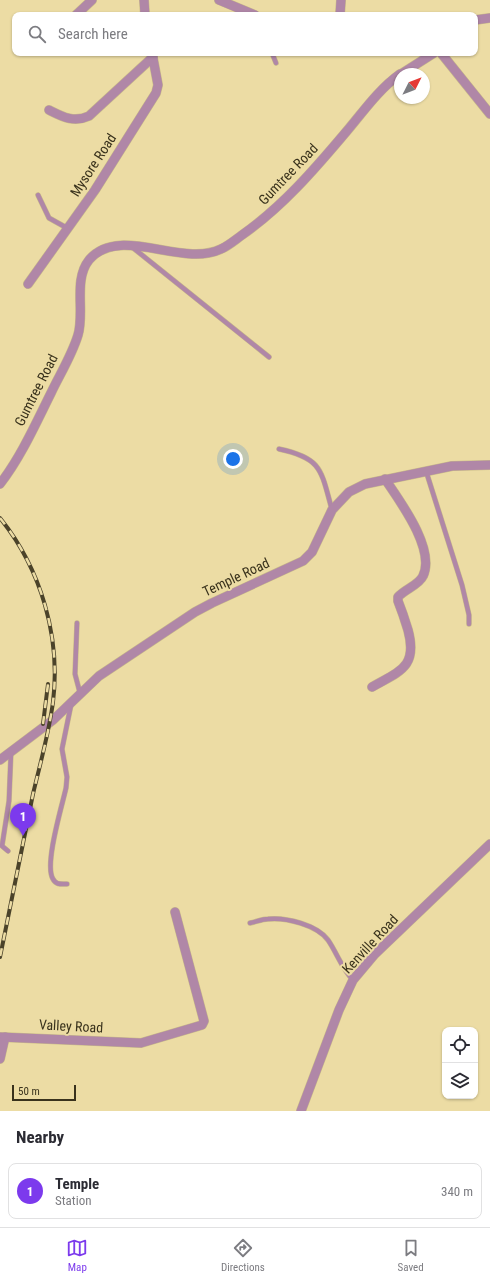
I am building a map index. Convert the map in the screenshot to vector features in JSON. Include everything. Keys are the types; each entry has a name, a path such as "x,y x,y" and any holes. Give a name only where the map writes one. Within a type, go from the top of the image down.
{"street":[{"path":"79,12 92,0"},
{"path":"144,0 145,12"},
{"path":"219,0 248,12"},
{"path":"340,12 341,0"},
{"path":"478,20 490,18"},
{"path":"49,110 70,119 83,119 89,116 151,56"},
{"name":"Mysore Road","path":"28,284 95,190 156,94 158,85 152,56"},
{"name":"Gumtree Road","path":"410,68 429,56"},
{"path":"443,56 490,114"},
{"name":"Gumtree Road","path":"0,484 36,423 74,345 81,317 82,276 88,261 94,255 106,249 131,246 201,255 222,249 257,224 282,203 345,134 381,89 394,79"},
{"name":"Temple Road","path":"0,760 53,720 99,676 195,612 303,561 312,552 332,510 349,492 365,484 426,471 463,465 490,465"},
{"path":"372,687 395,674 405,666 411,656 412,645 398,597 421,580 425,569 425,551 418,533 408,514 385,479"},
{"name":"Kenville Road","path":"301,1111 339,1010 353,980 374,955 490,844"},
{"name":"Valley Road","path":"2,1037 141,1043 200,1026 203,1023 175,912"},
{"path":"0,1059 2,1037"}],"lane":[{"path":"273,56 276,63"},
{"path":"38,195 49,218 67,228"},
{"path":"131,246 269,357"},
{"path":"279,449 299,453 311,459 322,475 332,510"},
{"path":"426,471 465,597 469,615 469,624"},
{"path":"77,623 75,674 80,693"},
{"path":"67,884 58,884 53,879 49,864 66,788 67,777 62,749 71,703"},
{"path":"8,851 2,846 9,801 11,752"},
{"path":"250,924 267,919 276,919 305,926 318,931 327,939 348,975 353,980"}],"railway":[{"path":"0,518 27,559 37,581 51,629 55,678 49,725 33,794 0,957"},
{"path":"43,724 48,684"}],"place":[{"name":"Temple","path":"23,836"}]}
